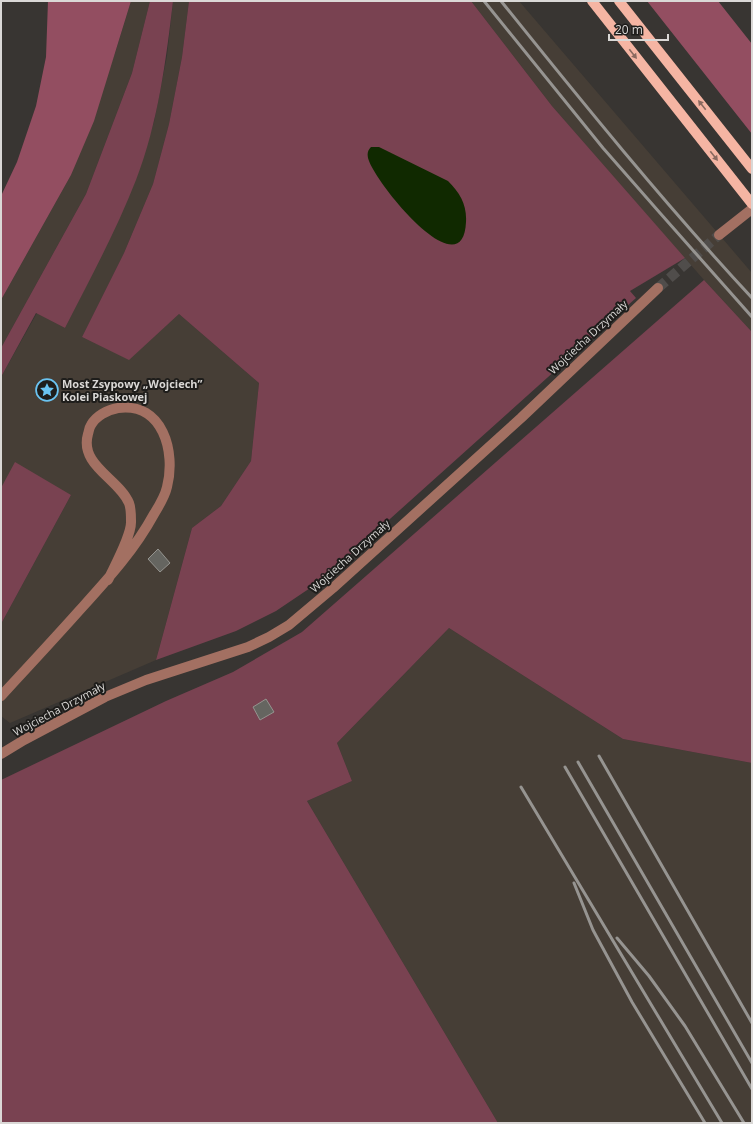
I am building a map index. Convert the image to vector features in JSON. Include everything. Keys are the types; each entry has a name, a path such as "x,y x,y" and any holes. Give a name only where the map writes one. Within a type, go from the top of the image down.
{"main road":[{"path":"592,1 749,200"},
{"path":"619,1 752,169"}],"street":[{"path":"719,235 752,209"},
{"name":"Wojciecha Drzymały","path":"1,754 24,740 105,697 146,680 248,647 289,625 333,588 515,424 658,288"},
{"path":"1,696 108,580 125,559 143,535 167,488 169,454 164,435 156,421 144,411 128,406 110,409 99,416 90,426 86,441 89,455 99,470 119,489 129,504 132,523 124,546 108,580"}],"shaded area":[{"path":"48,1 131,1 94,121 71,175 1,300 1,196 17,162 36,106 46,57"},
{"path":"131,1 150,1 132,73 86,194 1,348 1,300 71,175 116,50"},
{"path":"150,1 173,1 164,69 156,114 144,158 136,180 111,236 65,328 36,313 1,377 1,348 86,194 132,73"},
{"path":"173,1 189,1 182,57 169,124 153,184 124,253 82,337 129,359 179,314 259,383 251,461 221,506 192,528 156,660 10,723 1,716 1,624 71,495 1,488 1,377 37,313 65,328 107,244 136,179 154,122 167,56"},
{"path":"189,1 471,1 552,106 685,258 630,291 636,298 322,580 276,611 236,631 156,660 192,528 221,506 251,461 259,383 179,314 129,360 82,337 124,253 153,184 169,124 182,57"},
{"path":"471,1 519,1 752,273 752,332 704,280 552,106"},
{"path":"647,1 718,1 752,44 752,134"},
{"path":"371,147 379,147 448,181 456,190 464,205 466,222 461,240 450,244 435,238 418,225 385,188 374,170 368,158 368,152"},
{"path":"704,280 752,332 752,763 623,739 449,628 337,743 352,781 307,801 498,1123 1,1123 1,780 166,701 233,672 302,632"},
{"path":"15,462 71,495 1,624 1,488"},
{"path":"449,628 623,739 752,763 752,1123 498,1123 307,801 352,781 337,743"}],"building":[{"path":"158,549 170,563 160,572 148,559"},
{"path":"266,699 274,712 260,720 253,707"}],"tunnel":[{"path":"658,288 719,235"}],"railway":[{"path":"484,1 603,148 752,317"},
{"path":"501,1 655,189 752,298"},
{"path":"599,756 752,1023"},
{"path":"578,762 752,1063"},
{"path":"565,767 752,1089"},
{"path":"521,787 722,1123"},
{"path":"574,883 593,930 632,1002 705,1123"},
{"path":"617,938 649,976 685,1026 744,1123"}],"place":[{"name":"Most Zsypowy „Wojciech” Kolei Piaskowej","path":"47,390"}]}
